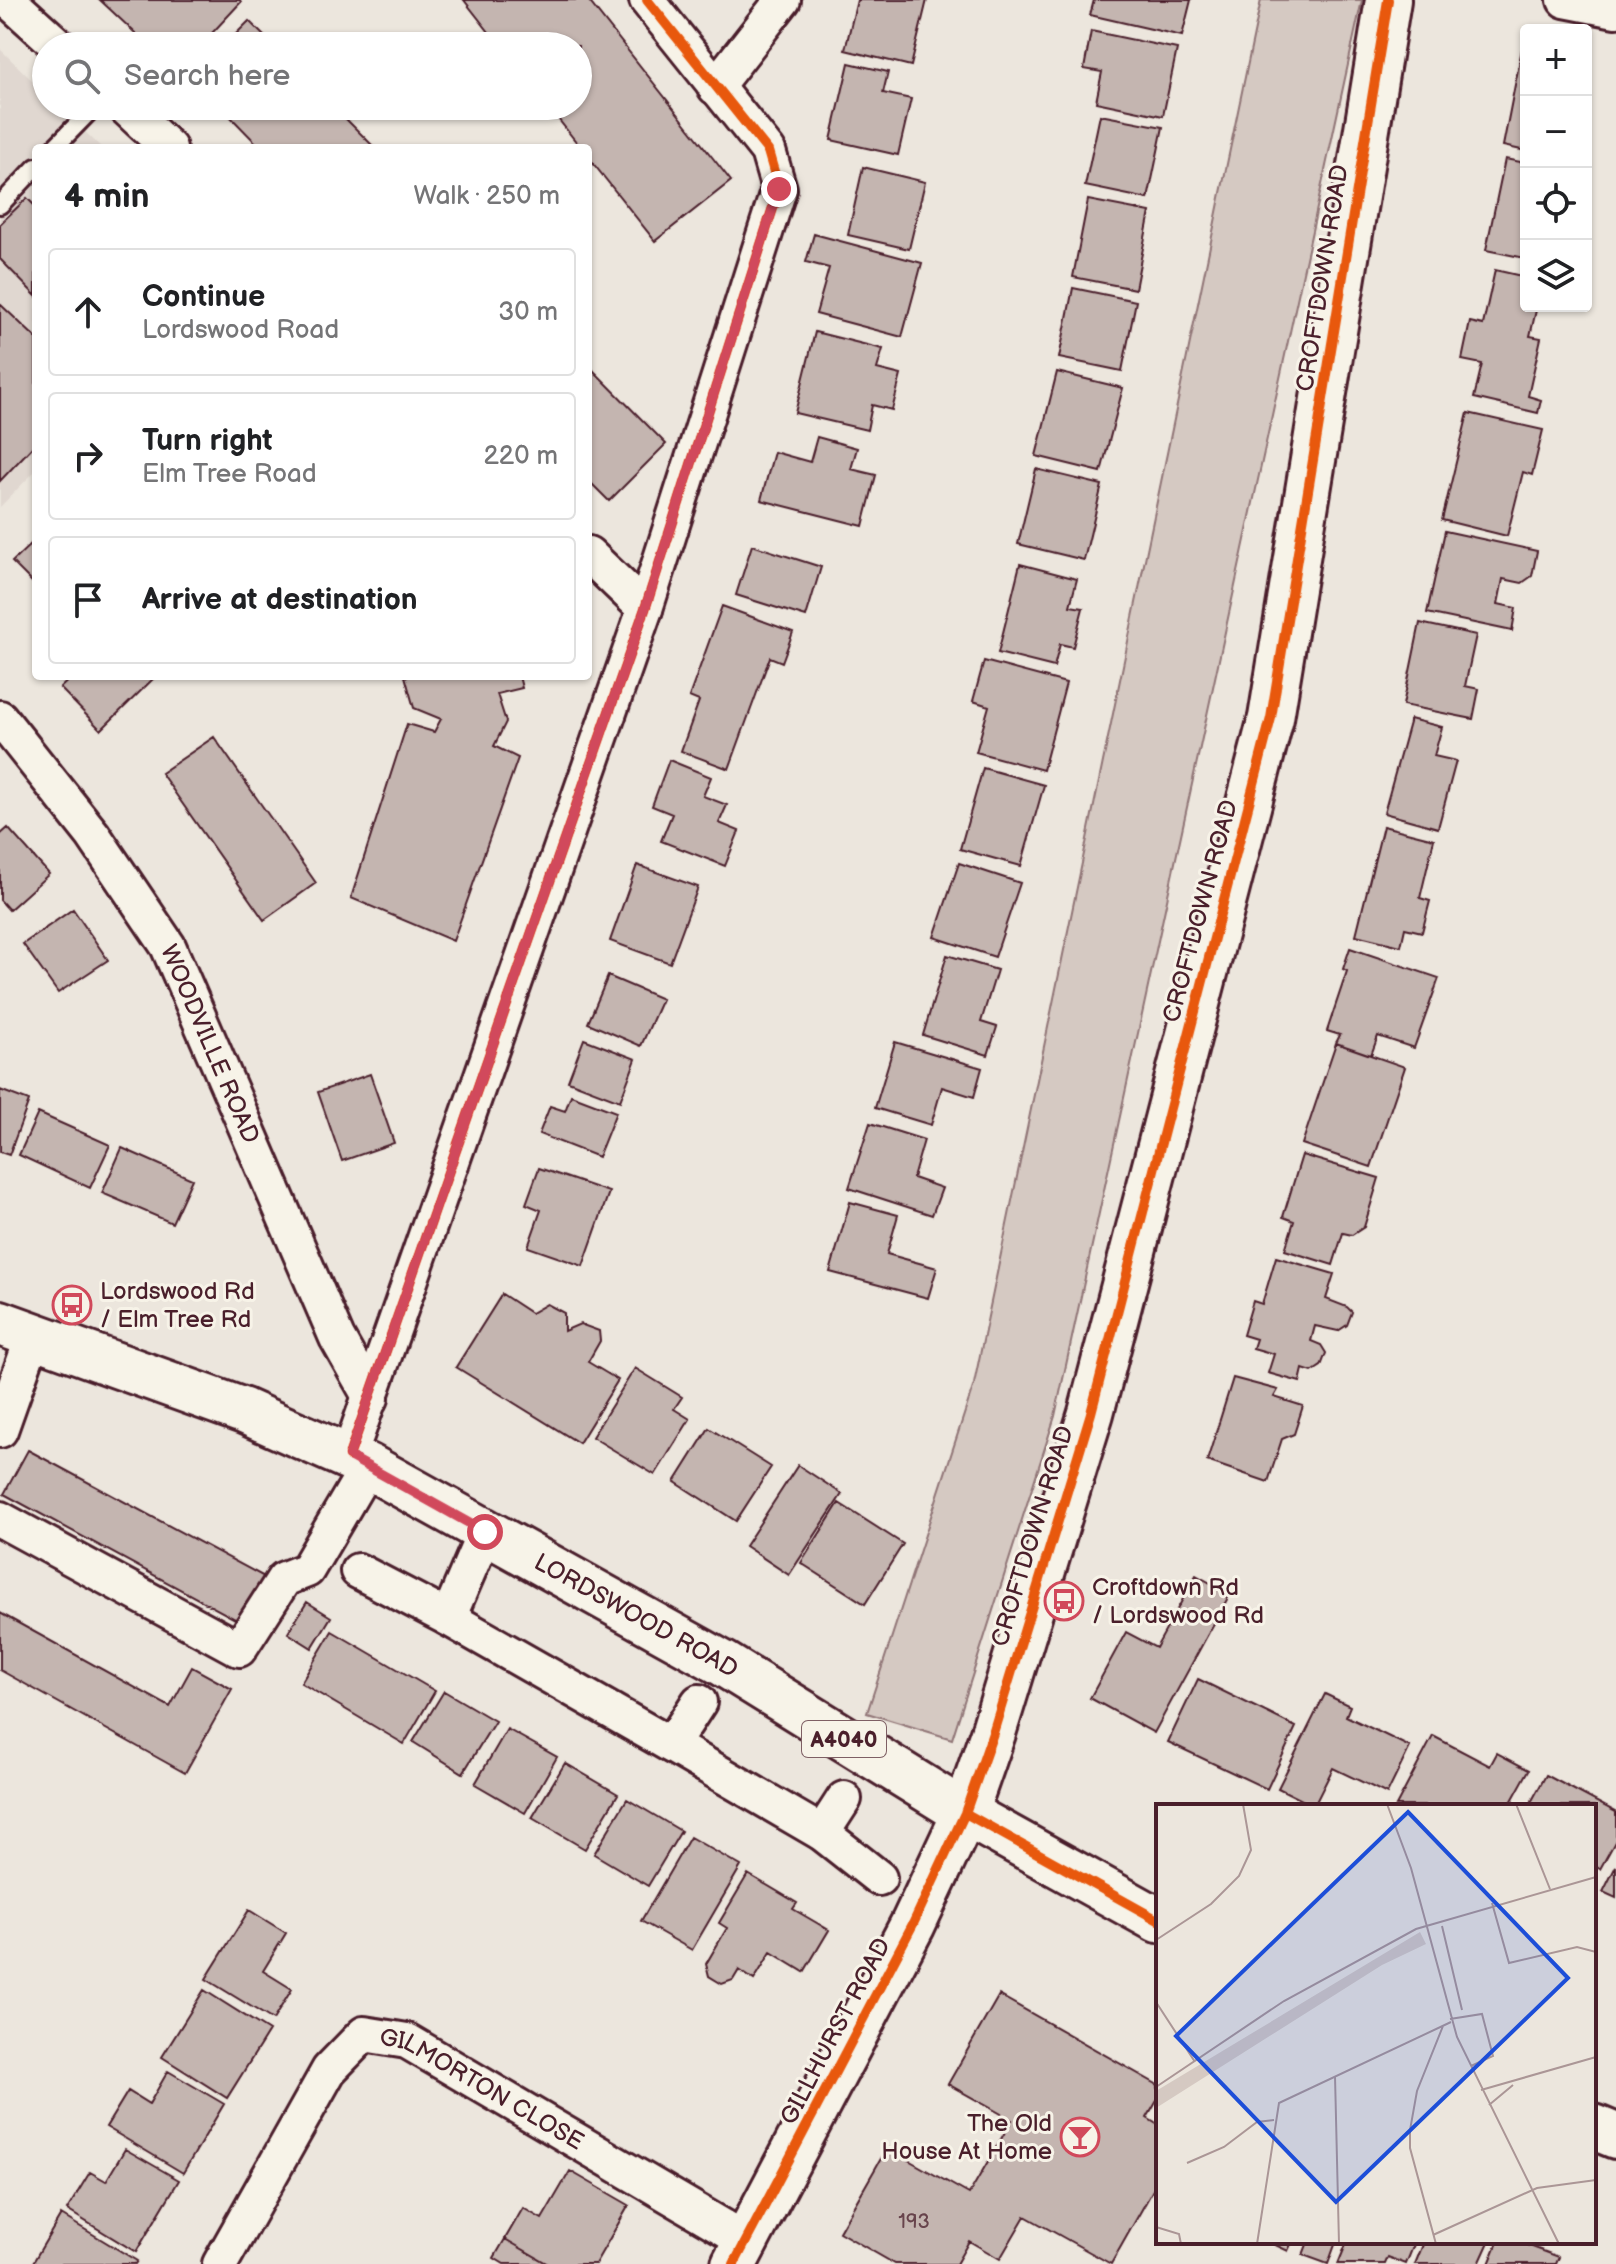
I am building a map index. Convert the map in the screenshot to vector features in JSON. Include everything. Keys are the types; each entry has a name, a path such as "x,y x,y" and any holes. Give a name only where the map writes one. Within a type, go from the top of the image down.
{"street":[{"path":"8,0 43,32"},
{"path":"0,1519 239,1649 284,1579 307,1570 359,1461 371,1398 645,609 779,189 768,151 647,0"},
{"path":"715,87 783,0"},
{"name":"CROFTDOWN ROAD","path":"965,1813 993,1733 1091,1413 1271,718 1388,0"},
{"path":"1565,0 1616,10"},
{"path":"139,120 165,144"},
{"path":"592,558 645,609"},
{"name":"WOODVILLE ROAD","path":"0,718 93,835 168,946 337,1338 371,1398"},
{"path":"0,1430 17,1329"},
{"name":"LORDSWOOD ROAD","path":"17,1329 244,1411 359,1461 724,1664 965,1813 1156,1919"},
{"path":"448,1618 485,1532"},
{"path":"358,1571 448,1618 822,1833 879,1878"},
{"path":"671,1745 699,1702"},
{"path":"822,1833 844,1799"},
{"name":"GILLHURST ROAD","path":"740,2252 913,1924 965,1813"},
{"name":"GILMORTON CLOSE","path":"220,2264 329,2070 364,2034 407,2041 740,2252"},
{"path":"1596,2128 1616,2136"}],"lane":[{"path":"58,144 81,120"},
{"path":"0,205 32,171"}],"shaded area":[{"path":"1261,0 1362,0 1055,1416 952,1739 867,1713 974,1384"},
{"path":"0,49 32,80 32,120 73,120 98,144 32,144 32,474 0,507"}],"building":[{"path":"100,0 241,2 213,32 134,32"},
{"path":"464,0 588,0 731,181 655,241 592,162 592,144 578,144 559,120 592,120 592,32 489,32"},
{"path":"857,0 927,0 911,66 845,50"},
{"path":"1094,0 1191,0 1182,36 1090,15"},
{"path":"249,21 260,32 238,32"},
{"path":"1091,31 1177,49 1163,116 1096,102 1102,72 1084,69"},
{"path":"1520,59 1520,150 1503,146"},
{"path":"849,63 888,72 883,93 911,99 898,155 831,140"},
{"path":"1100,115 1163,127 1148,199 1085,186"},
{"path":"234,120 347,120 371,144 257,144"},
{"path":"1505,159 1520,162 1520,257 1486,250"},
{"path":"863,167 925,182 909,249 848,235"},
{"path":"27,198 32,203 32,292 0,259 0,224"},
{"path":"1088,200 1150,212 1135,289 1073,277"},
{"path":"814,234 922,263 902,337 816,314 829,268 806,262"},
{"path":"1495,270 1520,276 1520,312 1536,312 1530,336 1541,338 1528,396 1541,400 1538,413 1474,398 1482,364 1462,360 1470,322 1483,325"},
{"path":"1073,288 1136,301 1122,371 1059,358"},
{"path":"0,304 32,334 32,447 0,481"},
{"path":"815,332 883,349 877,369 901,375 892,410 872,405 867,430 795,413"},
{"path":"592,369 666,444 609,501 592,484"},
{"path":"1057,372 1123,388 1101,472 1036,456"},
{"path":"1468,413 1543,430 1532,475 1523,472 1507,536 1442,520"},
{"path":"817,437 857,448 851,469 876,475 863,526 761,500 774,452 810,462"},
{"path":"1036,469 1102,485 1084,560 1018,544"},
{"path":"1445,531 1537,551 1532,576 1522,583 1503,579 1498,604 1516,608 1512,631 1427,613"},
{"path":"32,543 32,582 12,562"},
{"path":"752,545 821,567 806,617 736,595"},
{"path":"1020,564 1077,579 1070,606 1083,608 1073,647 1060,644 1054,667 998,653"},
{"path":"722,606 793,632 782,662 770,657 729,769 681,751 699,701 689,697"},
{"path":"1420,623 1476,635 1465,686 1479,689 1473,719 1403,705"},
{"path":"984,661 1066,683 1043,770 976,752 989,706 973,701"},
{"path":"69,680 152,680 101,730 60,688"},
{"path":"406,680 520,680 522,688 497,694 506,722 494,746 518,758 453,941 351,898 407,724 434,732 441,719 414,708"},
{"path":"1410,719 1442,727 1434,756 1456,761 1438,828 1384,813"},
{"path":"214,737 316,883 264,920 161,773"},
{"path":"669,760 711,777 703,796 727,805 719,823 739,831 725,866 661,841 672,814 652,806"},
{"path":"983,768 1044,785 1021,866 960,849"},
{"path":"1383,826 1434,839 1420,898 1430,901 1422,932 1405,928 1401,946 1356,935"},
{"path":"8,828 49,874 9,910 0,900 0,835"},
{"path":"959,863 1020,883 995,957 934,937"},
{"path":"637,865 698,887 670,963 610,941"},
{"path":"73,909 108,960 58,993 23,944"},
{"path":"1350,948 1439,978 1414,1048 1378,1036 1371,1055 1336,1043 1340,1035 1327,1031 1347,971 1343,969"},
{"path":"947,955 997,970 981,1022 997,1027 988,1055 923,1035"},
{"path":"608,976 662,999 641,1046 588,1023"},
{"path":"584,1039 636,1059 620,1101 568,1081"},
{"path":"895,1042 982,1068 974,1097 942,1087 931,1125 875,1108"},
{"path":"1336,1043 1405,1067 1371,1167 1302,1144"},
{"path":"370,1074 394,1143 342,1161 318,1092"},
{"path":"0,1090 29,1101 9,1155 0,1152"},
{"path":"571,1095 616,1112 598,1157 539,1134 550,1106 565,1111"},
{"path":"38,1113 110,1145 90,1188 19,1155"},
{"path":"870,1123 924,1140 913,1178 942,1188 932,1215 849,1188"},
{"path":"122,1148 192,1179 172,1223 102,1193"},
{"path":"1302,1155 1379,1178 1364,1227 1352,1235 1343,1233 1333,1265 1285,1250 1294,1221 1283,1217"},
{"path":"539,1168 609,1192 583,1266 528,1247 541,1210 526,1204"},
{"path":"850,1202 898,1215 887,1254 937,1268 928,1298 830,1272"},
{"path":"1276,1257 1334,1274 1326,1299 1352,1312 1347,1325 1338,1331 1315,1326 1311,1341 1321,1345 1326,1353 1321,1366 1312,1372 1303,1369 1300,1382 1268,1373 1274,1354 1253,1348 1256,1339 1243,1335 1253,1301 1262,1304"},
{"path":"502,1294 531,1313 547,1304 564,1313 564,1331 580,1324 599,1331 600,1341 588,1362 618,1380 579,1443 456,1367"},
{"path":"635,1368 682,1397 674,1409 690,1419 655,1475 592,1437"},
{"path":"1233,1378 1278,1390 1274,1397 1303,1406 1294,1434 1282,1439 1268,1482 1207,1461"},
{"path":"709,1428 771,1467 736,1521 675,1482"},
{"path":"28,1450 270,1580 246,1625 4,1494"},
{"path":"798,1465 842,1494 789,1575 745,1546"},
{"path":"839,1503 903,1544 865,1604 801,1563"},
{"path":"1196,1575 1230,1594 1154,1733 1090,1698 1126,1632 1156,1648"},
{"path":"307,1602 331,1617 312,1648 288,1633"},
{"path":"0,1613 170,1707 192,1667 232,1689 185,1773 0,1670"},
{"path":"332,1631 435,1691 404,1744 301,1683"},
{"path":"1198,1679 1296,1727 1267,1789 1168,1742"},
{"path":"444,1691 495,1721 463,1773 413,1742"},
{"path":"1325,1694 1350,1706 1346,1716 1410,1747 1387,1794 1333,1768 1315,1804 1278,1788"},
{"path":"507,1729 557,1757 525,1813 475,1784"},
{"path":"1433,1736 1490,1766 1497,1753 1529,1770 1510,1804 1397,1804"},
{"path":"565,1763 618,1794 585,1849 532,1818"},
{"path":"1546,1775 1616,1812 1616,1840 1600,1869 1596,1867 1596,1804 1530,1804"},
{"path":"627,1799 681,1831 648,1886 594,1854"},
{"path":"690,1837 741,1866 692,1950 641,1921"},
{"path":"1616,1866 1616,1898 1603,1892"},
{"path":"748,1874 797,1903 793,1909 829,1930 804,1972 771,1952 754,1980 739,1970 733,1980 722,1984 709,1976 706,1964 727,1928 719,1923"},
{"path":"249,1910 286,1933 263,1971 292,1989 273,2020 206,1979"},
{"path":"204,1990 269,2031 227,2098 162,2057"},
{"name":"The Old House At Home","path":"999,1995 1156,2084 1156,2102 1147,2118 1156,2124 1156,2185 1111,2264 1025,2216 1000,2259 969,2241 956,2264 895,2264 839,2232 887,2148 969,2194 1012,2120 948,2084"},
{"path":"168,2071 224,2104 183,2173 106,2127 128,2091 149,2104"},
{"path":"125,2149 179,2180 136,2252 67,2210 90,2172 106,2181"},
{"path":"570,2171 629,2205 595,2264 548,2264 505,2239 523,2208 542,2219"},
{"path":"61,2215 137,2261 135,2264 32,2264"},
{"path":"505,2239 548,2264 504,2264 494,2258"},
{"path":"1273,2244 1291,2244 1288,2251"},
{"path":"1307,2244 1335,2244 1328,2264 1303,2255"},
{"path":"1346,2244 1414,2244 1406,2264 1388,2257 1385,2264 1338,2264"},
{"path":"1423,2244 1488,2244 1479,2264 1415,2264"},
{"path":"1497,2244 1524,2244 1559,2257 1556,2264 1489,2264"}],"cycle path":[{"path":"349,1456 645,609 779,189 768,151 647,0"},
{"path":"734,2264 913,1924 965,1813 993,1733 1091,1413 1271,718 1388,0"},
{"path":"965,1813 1156,1919"}],"place":[{"name":"Lordswood Rd / Elm Tree Rd","path":"72,1305"},
{"name":"Croftdown Rd / Lordswood Rd","path":"1064,1601"},
{"name":"The Old House At Home","path":"1080,2137"}],"route":[{"path":"485,1532 349,1456 645,609 779,189"}]}
